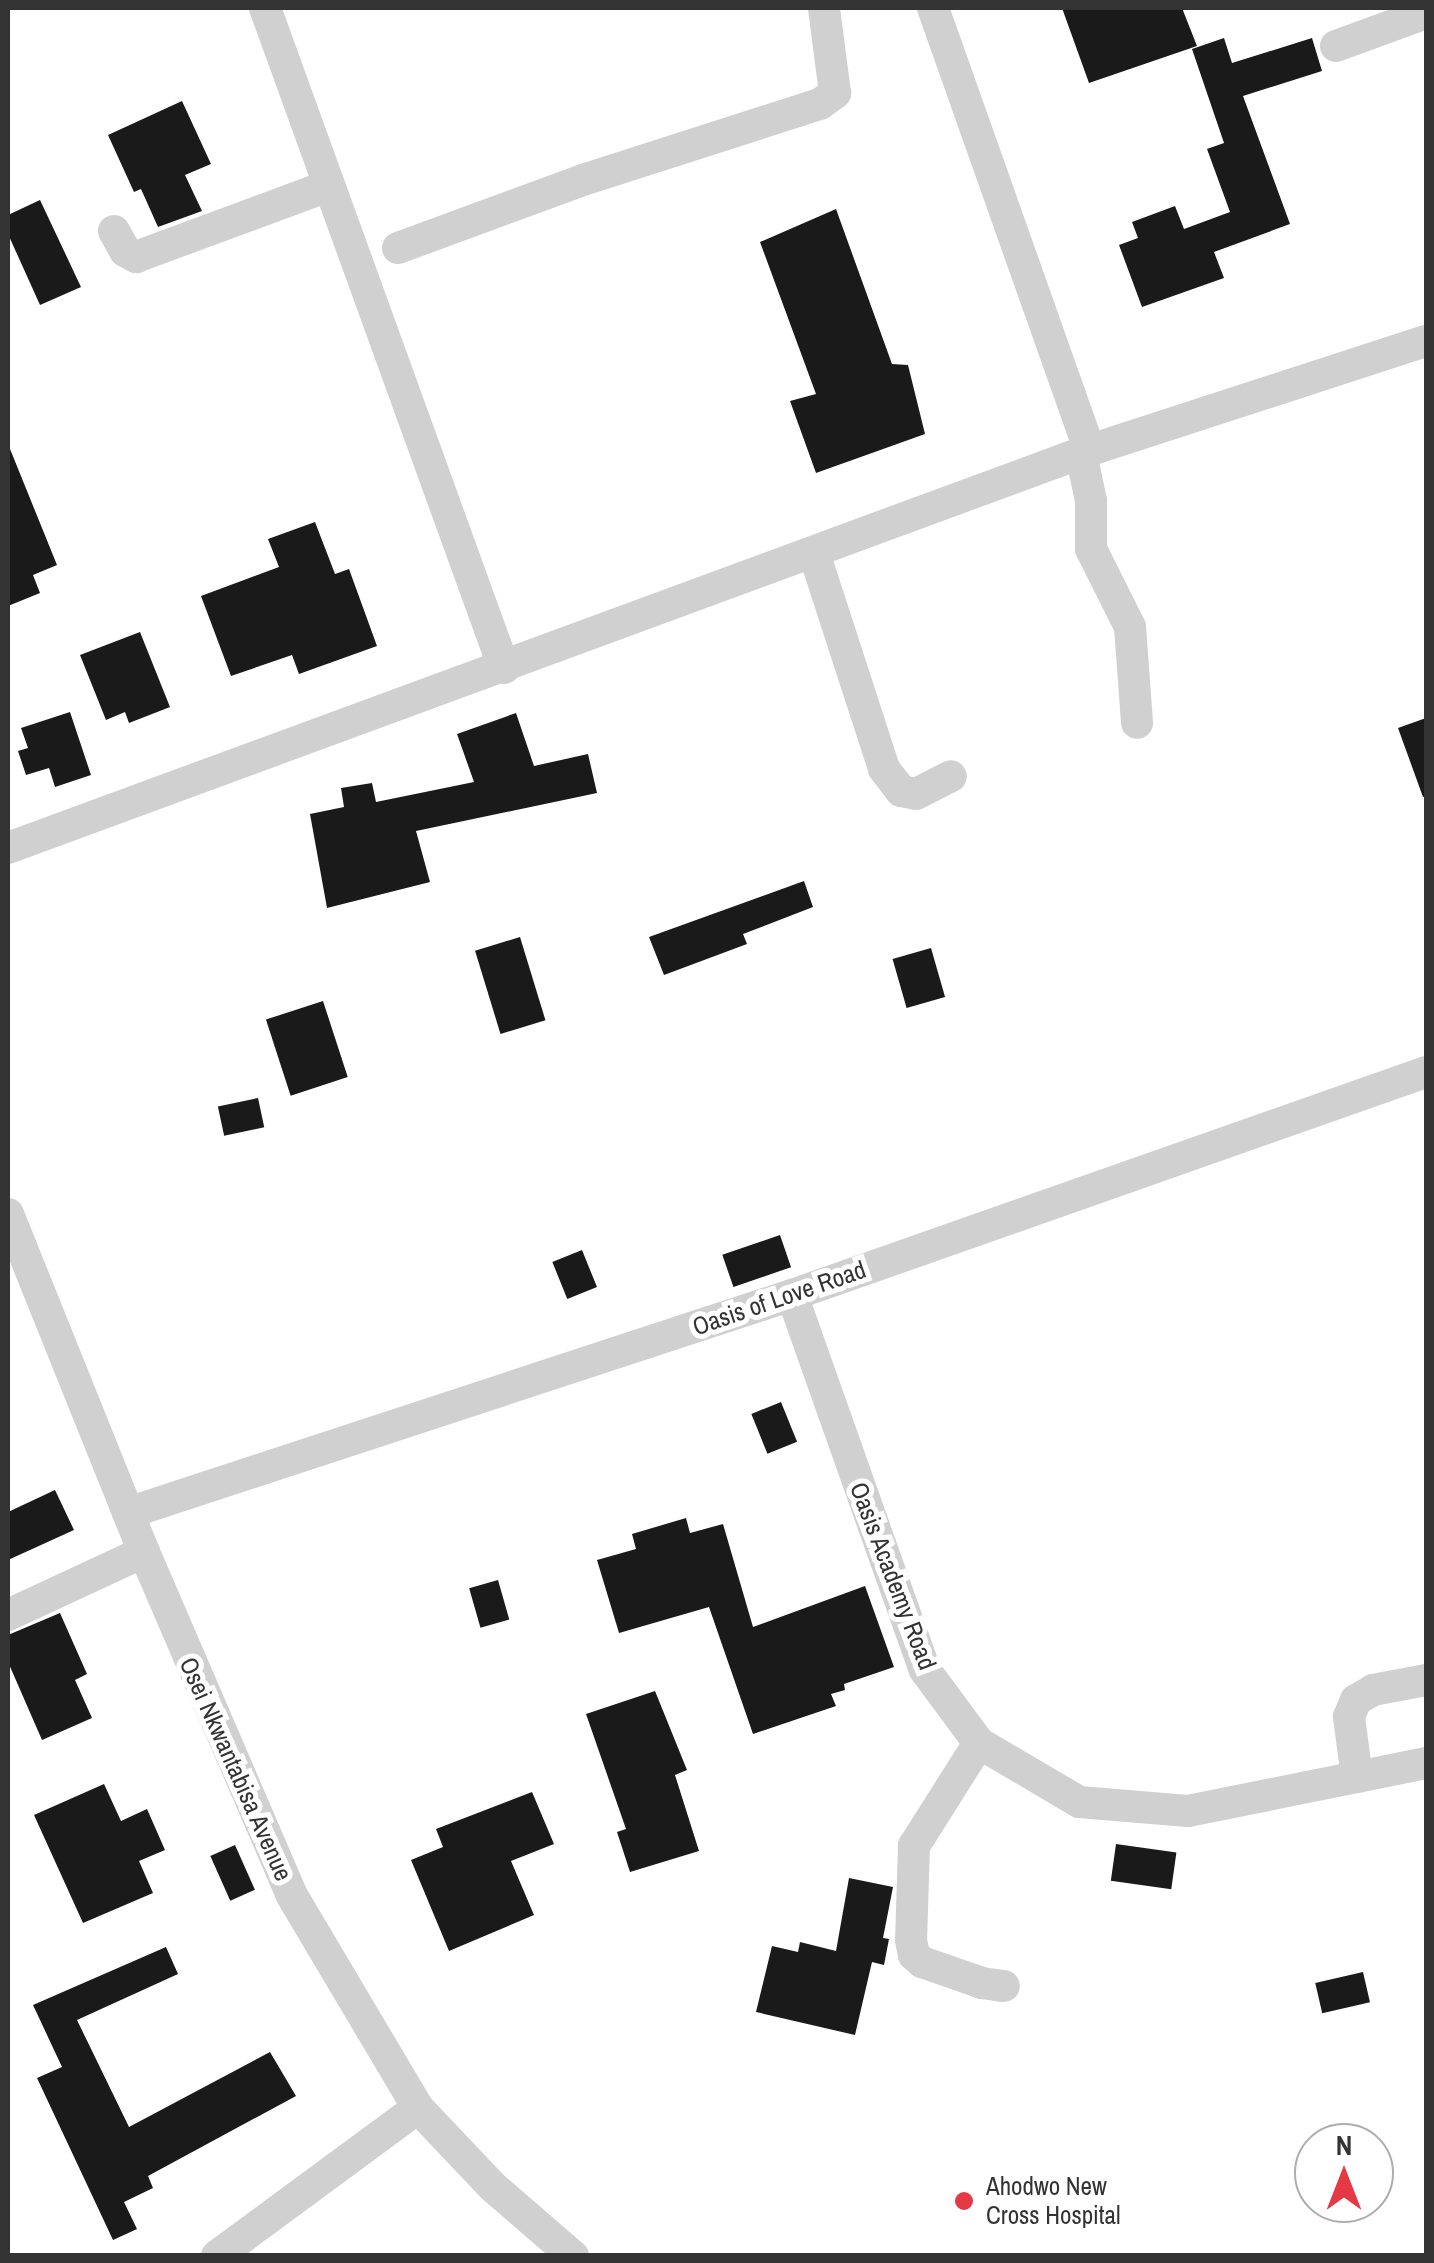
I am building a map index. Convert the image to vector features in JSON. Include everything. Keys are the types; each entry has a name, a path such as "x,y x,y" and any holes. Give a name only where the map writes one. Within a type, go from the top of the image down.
{"street":[{"path":"266,8 504,668"},
{"path":"398,248 586,179 820,104 834,93 824,8"},
{"path":"933,8 1086,452 1091,549 1130,626 1137,723"},
{"path":"1336,46 1426,13"},
{"path":"114,231 125,252 136,257 328,186"},
{"path":"8,848 1086,452 1426,341"},
{"path":"814,553 884,769 901,791 916,794 951,776"},
{"name":"Oasis of Love Road","path":"128,1513 792,1296 1426,1072"},
{"name":"Osei Nkwantabisa Avenue","path":"8,1214 18,1272 128,1513 291,1894 418,2108 493,2187 572,2256"},
{"name":"Oasis Academy Road","path":"792,1296 924,1670 980,1743 1079,1802 1188,1811 1426,1763"},
{"path":"8,1616 144,1552"},
{"path":"1357,1777 1349,1717 1356,1700 1374,1690 1426,1680"},
{"path":"980,1743 914,1846 911,1940 914,1955 922,1962 982,1983 1004,1986"},
{"path":"217,2256 418,2108"}],"building":[{"path":"1062,8 1182,8 1197,46 1089,83"},
{"path":"1224,38 1232,63 1312,38 1322,71 1243,96 1290,224 1214,252 1224,278 1142,307 1119,245 1138,238 1132,222 1175,206 1184,229 1230,212 1207,149 1224,143 1192,49"},
{"path":"182,101 211,164 185,175 202,211 158,227 141,189 134,192 108,135"},
{"path":"40,200 81,287 40,305 8,234 8,215"},
{"path":"836,209 892,364 908,365 925,434 816,473 790,401 816,394 760,242"},
{"path":"8,444 57,565 33,575 40,593 8,606"},
{"path":"315,522 335,574 349,569 377,646 299,674 292,655 231,676 201,596 279,567 268,539"},
{"path":"140,632 170,707 129,723 125,712 106,720 80,655"},
{"path":"70,712 91,775 55,787 49,768 26,775 18,751 28,748 21,728"},
{"path":"516,713 534,766 588,754 597,793 416,831 430,882 327,908 310,814 344,807 341,788 372,783 376,802 474,782 457,734"},
{"path":"1426,718 1426,796 1423,797 1398,728"},
{"path":"804,881 813,907 743,934 747,944 664,975 649,937"},
{"path":"520,937 545,1020 500,1034 475,951"},
{"path":"931,948 945,997 907,1008 893,959"},
{"path":"323,1001 348,1077 291,1096 266,1020"},
{"path":"258,1098 264,1127 224,1136 218,1107"},
{"path":"780,1235 791,1267 733,1287 722,1255"},
{"path":"582,1250 597,1287 567,1299 552,1262"},
{"path":"781,1402 797,1442 767,1454 751,1414"},
{"path":"55,1490 74,1530 8,1560 8,1512"},
{"path":"686,1518 690,1533 723,1524 753,1627 865,1586 894,1667 844,1684 845,1690 831,1694 836,1706 753,1734 709,1607 619,1633 597,1560 636,1549 632,1534"},
{"path":"498,1580 509,1619 480,1628 469,1588"},
{"path":"60,1613 87,1674 75,1680 92,1718 42,1740 8,1662 8,1635"},
{"path":"655,1691 687,1770 675,1775 699,1851 630,1872 617,1832 626,1829 586,1714"},
{"path":"104,1784 121,1821 147,1809 165,1850 139,1861 153,1893 83,1923 34,1815"},
{"path":"532,1792 554,1844 511,1861 534,1915 449,1951 411,1860 443,1847 436,1829"},
{"path":"1116,1844 1176,1852 1171,1889 1111,1881"},
{"path":"235,1845 255,1890 230,1901 210,1856"},
{"path":"849,1878 893,1887 883,1938 889,1939 884,1965 872,1962 855,2035 756,2012 772,1946 798,1952 800,1942 836,1951"},
{"path":"166,1947 178,1974 77,2020 129,2127 270,2052 296,2096 148,2176 153,2188 124,2202 137,2229 113,2240 37,2078 62,2067 33,2005"},
{"path":"1363,1972 1370,2002 1322,2013 1315,1983"}],"place":[{"name":"Ahodwo New Cross Hospital","path":"964,2201"}]}
